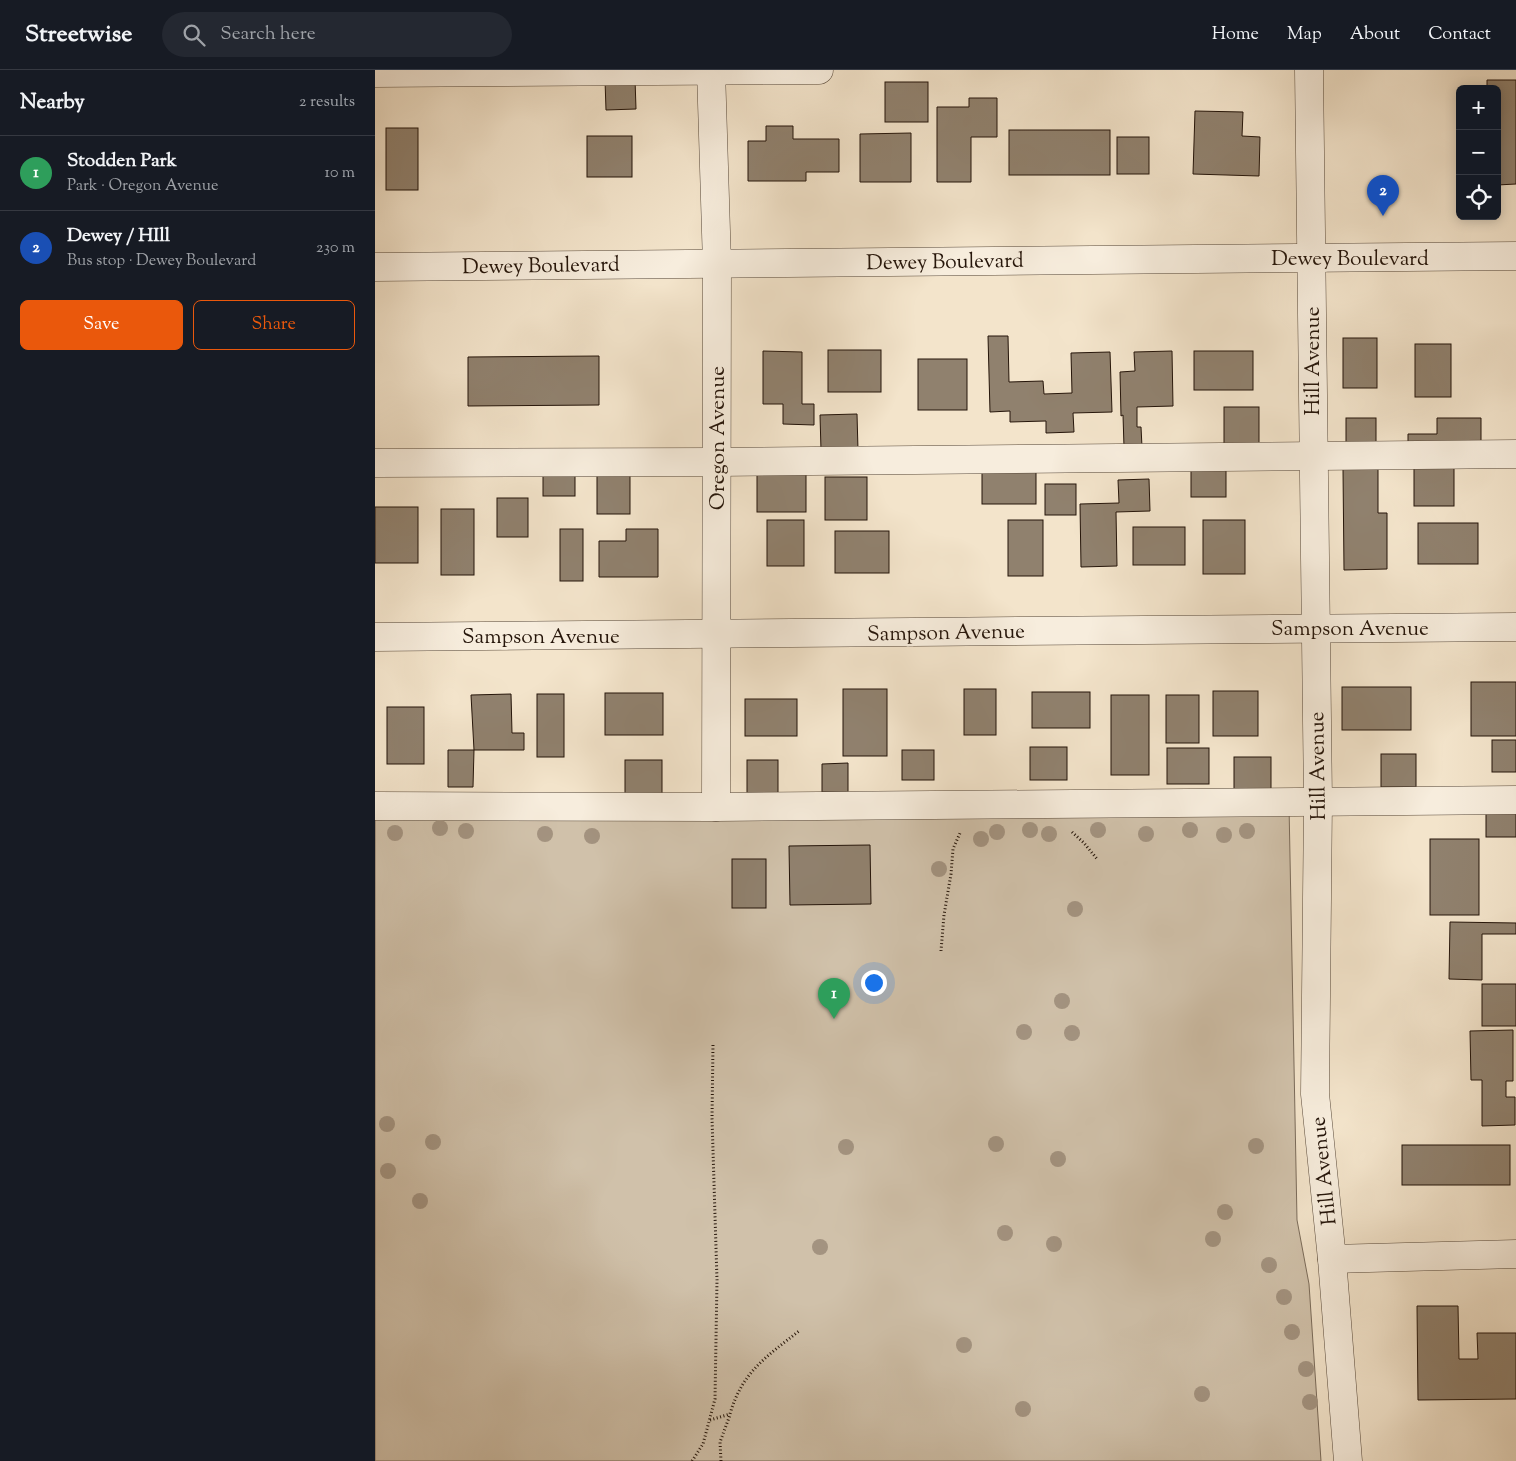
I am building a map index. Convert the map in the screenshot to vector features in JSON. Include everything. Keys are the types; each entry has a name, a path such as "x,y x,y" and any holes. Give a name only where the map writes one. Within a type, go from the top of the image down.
{"street":[{"name":"Oregon Avenue","path":"711,70 717,264 716,807"},
{"path":"375,73 819,70"},
{"name":"Hill Avenue","path":"1309,70 1318,801 1315,1094 1332,1259 1348,1461"},
{"name":"Dewey Boulevard","path":"375,267 1516,256"},
{"path":"375,463 717,462 1516,454"},
{"name":"Sampson Avenue","path":"375,637 716,635 1315,627 1516,627"},
{"path":"375,806 716,807 1516,800"},
{"path":"1332,1259 1516,1254"}],"path":[{"path":"1066,827 1084,843 1097,859"},
{"path":"941,951 953,849 958,835 964,829"},
{"path":"692,1461 703,1444 715,1399 717,1354 716,1226 712,1118 713,1044"},
{"path":"721,1461 720,1442 735,1396 751,1372 799,1331"},
{"path":"709,1420 730,1414"}],"shaded area":[{"path":"1289,805 1297,1220 1309,1284 1321,1461 375,1461 375,818"}],"building":[{"path":"635,79 636,109 606,110 605,80"},
{"path":"1487,80 1516,80 1516,184 1501,185 1501,85 1487,85"},
{"path":"885,82 928,82 928,122 885,122"},
{"path":"969,98 997,98 997,137 971,137 971,182 937,182 937,107 969,107"},
{"path":"1195,111 1243,112 1242,136 1260,137 1259,176 1193,174"},
{"path":"766,126 793,126 793,139 839,139 839,172 806,172 806,181 748,181 748,141 766,141"},
{"path":"386,128 418,128 418,190 386,190"},
{"path":"1009,130 1110,130 1110,175 1009,175"},
{"path":"911,133 911,182 860,182 860,134"},
{"path":"587,136 632,136 632,177 587,177"},
{"path":"1117,137 1149,137 1149,174 1117,174"},
{"path":"988,336 1008,336 1009,382 1043,381 1044,394 1072,393 1071,353 1110,352 1112,412 1073,413 1074,432 1046,433 1046,421 1010,422 1010,411 990,412"},
{"path":"1343,338 1377,338 1377,388 1343,388"},
{"path":"1415,344 1451,344 1451,397 1415,397"},
{"path":"828,350 881,350 881,392 828,392"},
{"path":"763,351 802,352 802,404 814,404 814,425 783,424 783,404 763,404"},
{"path":"1172,351 1173,406 1137,407 1137,427 1141,427 1142,447 1124,447 1120,372 1135,371 1134,352"},
{"path":"1194,351 1253,351 1253,390 1194,390"},
{"path":"599,356 599,405 468,406 468,357"},
{"path":"918,359 967,359 967,410 918,410"},
{"path":"1224,407 1259,407 1259,446 1224,446"},
{"path":"857,414 858,450 821,450 820,415"},
{"path":"1346,418 1376,418 1376,446 1346,446"},
{"path":"1437,418 1481,418 1481,447 1408,447 1408,434 1437,434"},
{"path":"1414,468 1454,468 1454,506 1414,506"},
{"path":"1191,469 1226,469 1226,497 1191,497"},
{"path":"1343,469 1378,469 1378,513 1387,513 1387,569 1344,570"},
{"path":"597,472 630,472 630,514 597,514"},
{"path":"757,472 806,472 806,512 757,512"},
{"path":"982,472 1036,472 1036,504 982,504"},
{"path":"543,475 575,475 575,496 543,496"},
{"path":"825,477 867,477 867,520 825,520"},
{"path":"1149,479 1150,511 1116,512 1117,566 1081,567 1080,504 1119,503 1118,480"},
{"path":"1045,484 1076,484 1076,515 1045,515"},
{"path":"497,498 528,498 528,537 497,537"},
{"path":"375,507 418,507 418,563 375,563"},
{"path":"441,509 474,509 474,575 441,575"},
{"path":"767,520 804,520 804,566 767,566"},
{"path":"1008,520 1043,520 1043,576 1008,576"},
{"path":"1203,520 1245,520 1245,574 1203,574"},
{"path":"1418,523 1478,523 1478,564 1418,564"},
{"path":"1133,527 1185,527 1185,565 1133,565"},
{"path":"560,529 583,529 583,581 560,581"},
{"path":"626,529 658,529 658,577 599,577 599,541 626,541"},
{"path":"835,531 889,531 889,573 835,573"},
{"path":"1471,682 1516,682 1516,736 1471,736"},
{"path":"1342,687 1411,687 1411,730 1342,730"},
{"path":"843,689 887,689 887,756 843,756"},
{"path":"964,689 996,689 996,735 964,735"},
{"path":"1213,691 1258,691 1258,736 1213,736"},
{"path":"1032,692 1090,692 1090,728 1032,728"},
{"path":"605,693 663,693 663,735 605,735"},
{"path":"511,694 512,733 524,733 524,750 474,750 471,695"},
{"path":"537,694 564,694 564,757 537,757"},
{"path":"1111,695 1149,695 1149,775 1111,775"},
{"path":"1166,695 1199,695 1199,743 1166,743"},
{"path":"745,699 797,699 797,736 745,736"},
{"path":"387,707 424,707 424,764 387,764"},
{"path":"1492,740 1516,740 1516,772 1492,772"},
{"path":"1030,747 1067,747 1067,780 1030,780"},
{"path":"1167,748 1209,748 1209,784 1167,784"},
{"path":"448,750 474,750 473,787 448,787"},
{"path":"902,750 934,750 934,780 902,780"},
{"path":"1381,754 1416,754 1416,787 1381,787"},
{"path":"1234,757 1271,757 1271,790 1234,790"},
{"path":"625,760 662,760 662,794 625,794"},
{"path":"747,760 778,760 778,793 747,793"},
{"path":"848,763 848,792 822,792 822,764"},
{"path":"1486,813 1516,813 1516,837 1486,837"},
{"path":"1430,839 1479,839 1479,915 1430,915"},
{"path":"870,845 871,904 790,905 789,846"},
{"path":"732,859 766,859 766,908 732,908"},
{"path":"1450,922 1516,923 1516,934 1482,934 1482,980 1449,979"},
{"path":"1482,984 1516,984 1516,1026 1482,1026"},
{"path":"1513,1030 1513,1081 1506,1081 1506,1097 1515,1097 1515,1125 1482,1126 1482,1080 1471,1080 1470,1031"},
{"path":"1402,1145 1510,1145 1510,1185 1402,1185"},
{"path":"1417,1306 1458,1306 1459,1359 1478,1359 1477,1333 1516,1333 1516,1399 1418,1400"}],"place":[{"name":"Dewey / HIll","path":"1383,216"},
{"name":"Stodden Park","path":"834,1019"}]}
